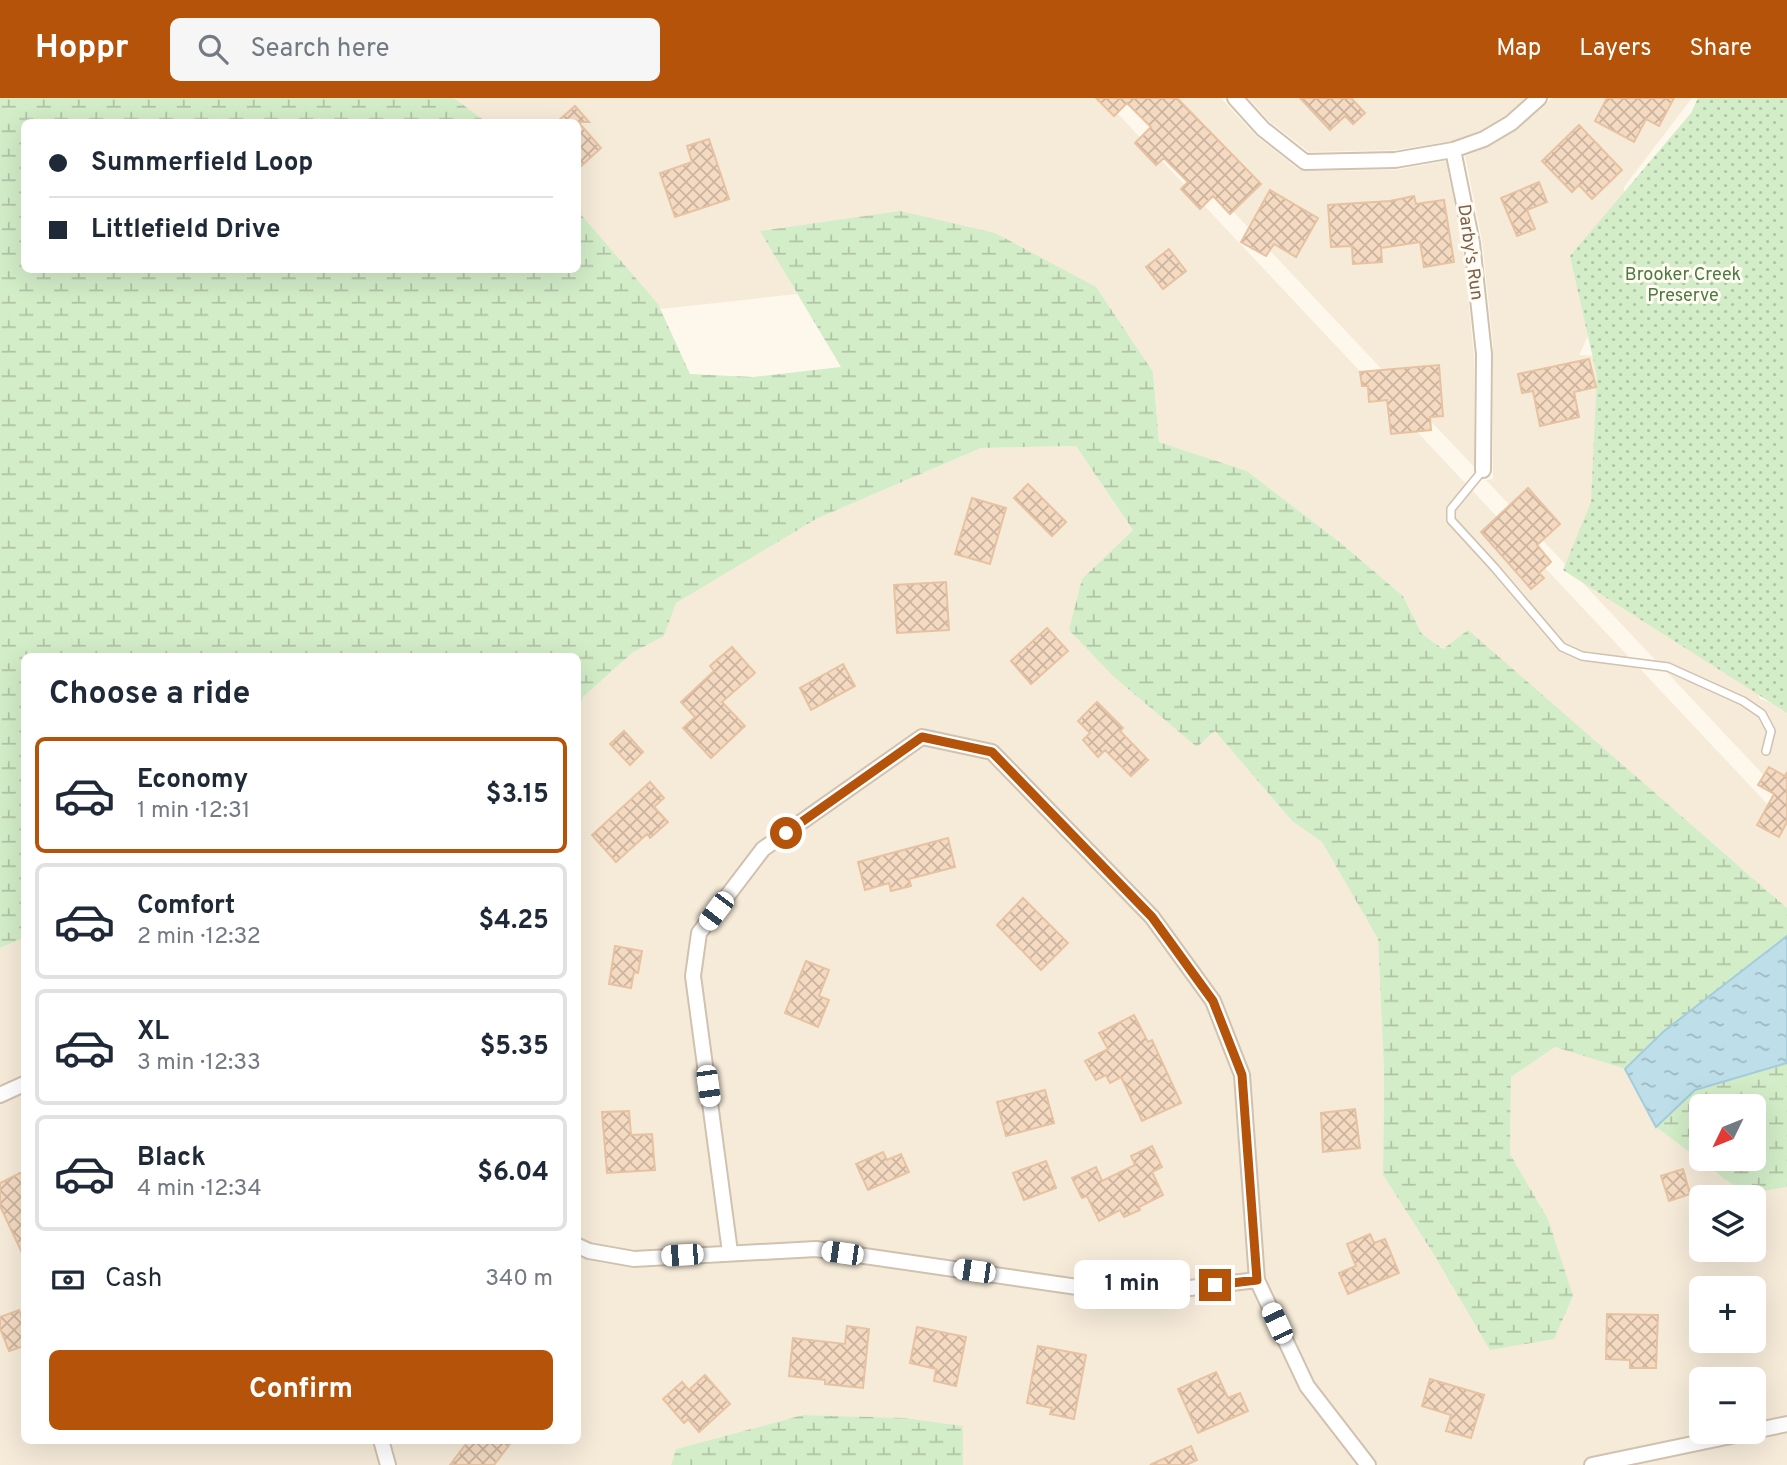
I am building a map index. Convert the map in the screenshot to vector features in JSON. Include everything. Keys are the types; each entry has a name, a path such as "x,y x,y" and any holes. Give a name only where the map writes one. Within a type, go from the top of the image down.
{"street":[{"path":"1235,98 1263,129 1304,162 1395,160 1453,150 1484,139 1511,123 1539,98"},
{"name":"Darby's Run","path":"1453,150 1472,243 1484,354 1483,470"},
{"path":"730,1252 693,976 699,933 763,849 922,737 992,752 1152,917 1213,1001 1242,1075 1257,1280 1307,1386 1368,1465"},
{"path":"0,1095 21,1085"},
{"path":"581,1247 634,1258 816,1249 1105,1290 1173,1290 1257,1280"},
{"path":"1766,1428 1787,1424"},
{"path":"382,1444 388,1465"},
{"path":"1592,1465 1691,1444"}],"lane":[{"path":"1483,470 1451,509 1451,520 1562,647 1582,656 1668,667 1743,701 1762,714 1771,731 1766,751"}],"shaded area":[{"path":"454,98 1103,98 1787,825 1787,908 1468,631 1443,649 1422,634 1403,596 1342,544 1247,471 1159,442 1153,372 761,231 797,294 661,309 581,215 581,119 482,119"},
{"path":"1126,98 1221,98 1256,136 1304,171 1394,170 1446,161 1463,246 1474,356 1474,467"},
{"path":"1248,98 1526,98 1506,115 1481,130 1452,141 1395,150 1309,152 1270,122"},
{"path":"1552,98 1692,98 1624,187 1623,262 1579,355 1634,358 1760,699 1787,708 1787,800 1486,480 1493,479 1493,344 1482,240 1465,156 1488,147 1515,131"},
{"path":"1076,446 1133,530 1082,579 1197,747 1215,731 1292,821 1322,842 1378,939 1384,1073 1383,1175 1433,1253 1548,1219 1510,1154 1511,1077 1555,1047 1625,1069 1656,1127 1689,1152 1689,1171 1714,1171 1733,1185 1689,1185 1689,1262 1766,1262 1766,1190 1787,1187 1787,1465 963,1465 962,1426 906,1418 803,1415 676,1449 671,1465 0,1465 0,948 21,939 21,1444 581,1444 581,705 583,697 632,653 664,636 675,603 816,519 981,448"}],"green space":[{"path":"0,98 454,98 482,119 21,119 21,273 581,273 581,214 658,304 690,374 753,377 841,367 760,231 900,211 995,233 1096,287 1153,372 1159,442 1247,471 1342,544 1403,596 1422,634 1443,649 1468,630 1787,908 1787,936 1663,1032 1625,1069 1555,1047 1511,1077 1510,1154 1548,1219 1573,1296 1554,1339 1490,1350 1383,1175 1384,1073 1378,939 1322,842 1292,821 1215,731 1197,747 1113,676 1069,630 1082,579 1133,530 1076,446 981,448 816,519 676,603 664,636 632,653 583,697 581,705 581,653 21,653 21,939 0,948"},
{"name":"Brooker Creek Preserve","path":"1698,98 1787,98 1787,713 1563,570 1591,502 1597,376 1570,256 1691,113"},
{"path":"1787,1063 1787,1187 1766,1190 1766,1185 1733,1185 1714,1171 1766,1171 1766,1094 1691,1094 1695,1090"},
{"path":"1689,1096 1689,1152 1656,1127"},
{"path":"803,1415 906,1418 963,1426 963,1465 671,1465 676,1449"}],"water":[{"path":"1787,936 1787,1063 1695,1090 1656,1127 1625,1069 1663,1032"}],"building":[{"path":"1096,98 1177,98 1261,184 1230,214 1213,196 1200,209 1181,189 1188,182 1164,158 1156,165 1135,143 1151,127 1127,103 1114,116"},
{"path":"1300,98 1351,98 1365,113 1353,124 1345,116 1330,130"},
{"path":"1607,98 1674,98 1659,126 1646,119 1634,142 1595,121"},
{"path":"575,106 589,122 581,122 581,119 560,119"},
{"path":"581,125 601,148 581,166"},
{"path":"1579,125 1622,170 1592,199 1579,185 1572,192 1542,161"},
{"path":"709,139 729,199 675,217 660,173 692,162 687,146"},
{"path":"1539,182 1547,202 1527,210 1535,229 1517,236 1501,198"},
{"path":"1270,190 1318,218 1296,257 1274,244 1266,256 1241,242"},
{"path":"1414,196 1416,204 1444,200 1454,262 1424,267 1420,242 1381,248 1382,262 1353,264 1352,246 1331,247 1328,205 1390,201"},
{"path":"1169,249 1186,271 1163,289 1146,267"},
{"path":"1589,359 1596,387 1574,392 1579,417 1540,426 1533,391 1522,393 1518,374"},
{"path":"1439,365 1443,416 1430,417 1431,430 1391,434 1387,400 1369,402 1368,386 1362,386 1360,372"},
{"path":"1028,484 1066,522 1052,536 1014,498"},
{"path":"1528,488 1560,524 1537,545 1551,562 1539,573 1544,578 1531,589 1481,532"},
{"path":"972,498 1006,508 990,564 955,554"},
{"path":"946,582 949,630 897,633 894,585"},
{"path":"1047,628 1068,651 1031,684 1011,661"},
{"path":"732,647 755,673 722,702 745,726 711,758 683,728 695,717 681,702 714,671 710,666"},
{"path":"843,664 855,686 811,710 800,688"},
{"path":"1097,702 1123,728 1120,731 1148,760 1131,776 1105,750 1098,757 1083,740 1090,733 1078,721"},
{"path":"624,731 643,752 630,765 610,744"},
{"path":"1769,767 1785,776 1787,772 1787,822 1779,837 1757,825 1774,794 1758,785"},
{"path":"650,782 664,798 654,807 668,822 650,838 647,834 616,862 592,835"},
{"path":"948,838 955,867 909,879 911,886 891,891 889,883 865,890 858,862"},
{"path":"1023,898 1068,943 1041,970 997,925"},
{"path":"615,946 642,951 638,973 634,972 631,988 609,984"},
{"path":"806,961 829,970 819,996 829,1000 818,1027 785,1013"},
{"path":"1134,1015 1148,1042 1152,1040 1181,1103 1142,1121 1121,1077 1110,1083 1106,1075 1096,1080 1085,1061 1108,1049 1099,1033"},
{"path":"1045,1090 1054,1123 1006,1136 997,1102"},
{"path":"1355,1109 1360,1148 1323,1152 1321,1113"},
{"path":"629,1111 631,1135 652,1134 655,1170 607,1173 602,1112"},
{"path":"1152,1146 1162,1167 1152,1172 1163,1195 1124,1217 1120,1210 1099,1221 1087,1196 1082,1198 1072,1178 1096,1167 1102,1181 1135,1165 1131,1156"},
{"path":"883,1152 887,1160 901,1154 909,1172 868,1190 856,1164"},
{"path":"1046,1161 1056,1188 1024,1200 1013,1173"},
{"path":"1683,1169 1689,1194 1669,1201 1661,1176"},
{"path":"21,1173 21,1251 0,1206 0,1183"},
{"path":"1370,1234 1374,1243 1385,1239 1399,1273 1348,1294 1339,1273 1356,1266 1347,1244"},
{"path":"19,1310 21,1347 9,1351 0,1328 0,1317"},
{"path":"1607,1314 1658,1315 1656,1368 1630,1368 1630,1360 1606,1359"},
{"path":"847,1326 869,1329 863,1388 825,1384 825,1380 789,1376 793,1338 845,1344"},
{"path":"917,1327 966,1337 956,1386 934,1381 936,1369 910,1363"},
{"path":"1038,1346 1086,1355 1074,1419 1050,1414 1052,1408 1027,1403"},
{"path":"1216,1372 1228,1398 1240,1393 1248,1411 1198,1433 1178,1389"},
{"path":"705,1375 730,1404 699,1432 688,1419 684,1423 663,1399 682,1382 689,1390"},
{"path":"1430,1379 1484,1395 1471,1438 1446,1431 1451,1415 1422,1406"},
{"path":"466,1444 510,1444 494,1465 450,1465"},
{"path":"1191,1446 1197,1460 1186,1465 1150,1465"}],"route":[{"path":"786,833 922,737 992,752 1152,917 1213,1001 1242,1075 1257,1280 1215,1285"}]}
